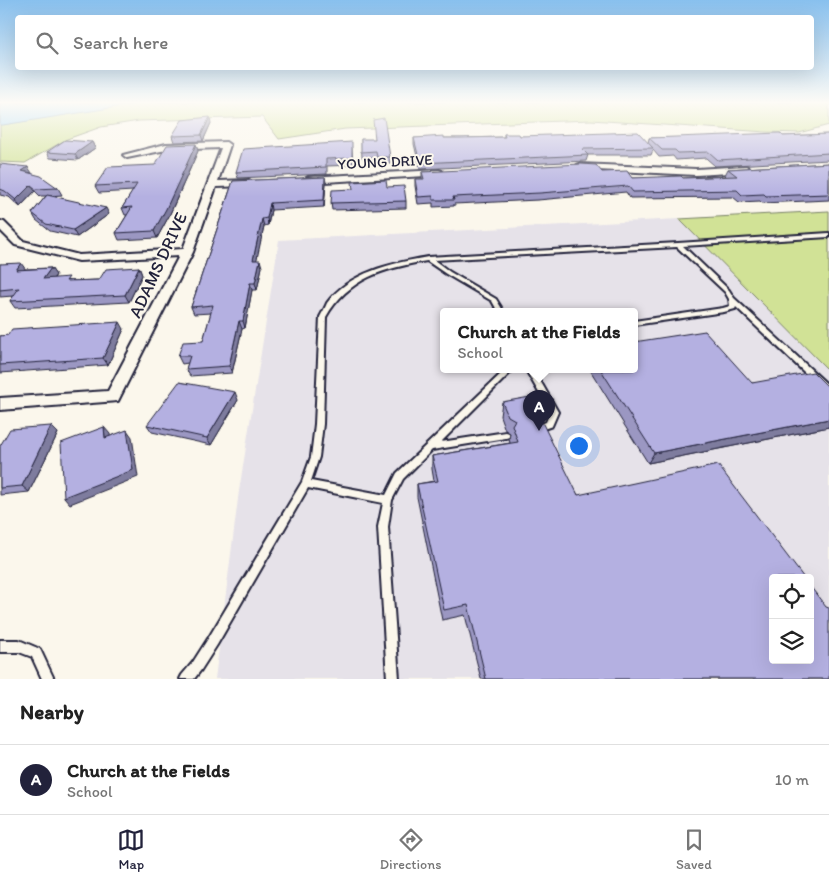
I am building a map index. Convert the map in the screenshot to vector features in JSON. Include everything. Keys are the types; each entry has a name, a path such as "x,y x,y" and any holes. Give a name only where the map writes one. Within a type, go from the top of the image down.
{"street":[{"name":"ADAMS DRIVE","path":"0,404 113,397 187,252 226,145 166,147 127,154"},
{"path":"569,167 696,172 753,168"},
{"name":"YOUNG DRIVE","path":"302,180 450,173"},
{"path":"212,184 262,182"},
{"path":"0,224 19,243 79,258 187,252"}],"lane":[{"path":"186,679 213,641 306,484 315,458 319,424 323,317 328,304 340,293 376,271 398,264 428,259 829,235"},
{"path":"678,245 829,391"},
{"path":"428,259 494,300 499,308"},
{"path":"638,323 724,310 733,307 732,299"},
{"path":"393,679 384,527 388,500 400,476 505,373"},
{"path":"532,373 554,412 549,424 532,430"},
{"path":"430,447 506,435"},
{"path":"306,484 388,500"},
{"path":"0,646 19,646 36,653 48,679"}],"shaded area":[{"path":"679,219 829,371 829,679 215,679 239,491 279,240"}],"green space":[{"path":"0,134 82,134 67,139 25,163 0,162"},
{"path":"275,134 314,134 279,139"},
{"path":"829,211 829,371 679,219"}],"building":[{"path":"173,134 202,134 201,135 172,136"},
{"path":"374,134 386,134 390,157 377,157 376,151 361,152 361,139 375,139"},
{"path":"504,134 519,134 520,136 640,134 653,148 582,149 588,155 420,163 414,138 444,136 444,138 505,137"},
{"path":"762,134 781,134 783,136 829,134 829,153 718,160 709,152 678,153 675,150 662,150 649,138"},
{"path":"65,140 92,142 75,154 47,152"},
{"path":"352,142 352,158 326,159 326,167 236,172 243,149"},
{"path":"196,144 154,231 116,233 132,207 122,208 137,184 95,186 108,167 155,165 167,145"},
{"path":"829,163 829,194 742,195 737,190 633,192 628,186 453,197 454,200 433,200 433,196 418,197 415,179 424,179 422,172 581,164 596,165 602,172 627,171 632,178 737,176 728,169"},
{"path":"0,164 28,167 22,171 41,176 58,188 36,189 31,185 16,200 0,189"},
{"path":"325,177 324,200 270,203 267,218 262,219 253,260 260,260 255,283 250,283 243,321 239,321 229,366 186,369 190,356 178,356 183,342 203,341 213,305 191,307 233,181"},
{"path":"386,180 387,187 404,186 406,201 331,203 332,190 353,189 352,182"},
{"path":"47,195 106,208 73,230 46,224 32,213"},
{"path":"21,263 16,270 51,268 43,279 69,277 66,281 99,280 106,269 139,267 125,295 10,301 19,288 0,290 0,264"},
{"path":"120,322 103,358 0,365 0,336 8,335 12,329"},
{"path":"705,331 752,383 813,372 829,388 829,419 654,453 603,373 638,373 638,341"},
{"path":"179,382 235,392 207,438 147,425"},
{"path":"530,397 537,411 531,413 530,417 535,421 541,420 578,495 718,465 801,574 769,574 769,664 814,664 814,591 826,607 829,608 829,679 486,679 468,605 444,610 417,484 438,481 432,456 518,442 512,425 515,420 508,416 502,402"},
{"path":"51,426 22,486 0,488 0,446 10,429"},
{"path":"104,427 105,438 127,430 133,470 64,497 61,443"}],"place":[{"name":"Church at the Fields","path":"539,431"}]}
